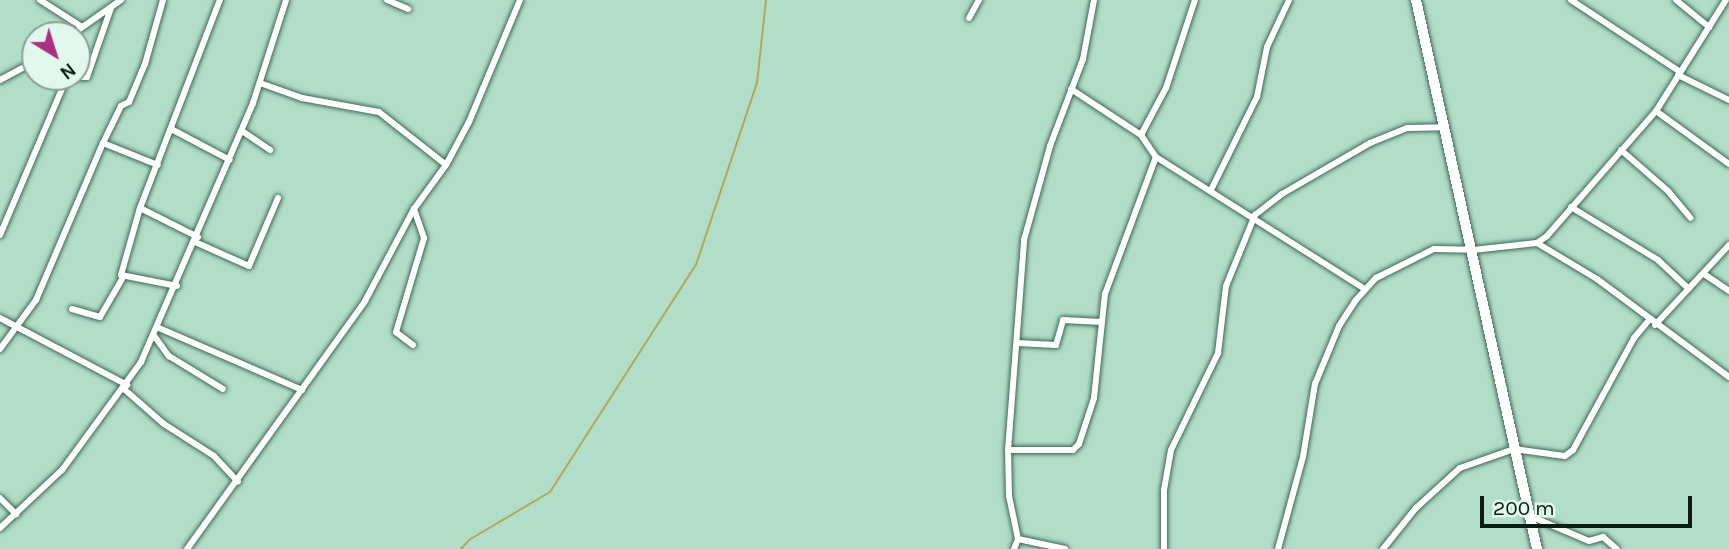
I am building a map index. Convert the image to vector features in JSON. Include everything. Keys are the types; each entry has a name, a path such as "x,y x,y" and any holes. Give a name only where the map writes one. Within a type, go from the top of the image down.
{"street":[{"path":"40,0 73,21"},
{"path":"91,21 121,0"},
{"path":"0,349 18,326 41,288 103,143 145,64 163,0"},
{"path":"72,309 100,317 122,279 126,249 140,208 173,130 220,0"},
{"path":"0,528 62,470 125,387 155,337 242,131 286,0"},
{"path":"387,0 408,9"},
{"path":"187,549 238,482 365,301 414,209 446,165 486,86 520,0"},
{"path":"970,18 979,0"},
{"path":"1014,549 1018,539 1009,496 1008,450 1024,240 1087,44 1094,0"},
{"path":"1141,135 1166,88 1195,0"},
{"path":"1211,190 1257,97 1267,47 1289,0"},
{"path":"1416,0 1474,250 1537,549"},
{"path":"1571,0 1679,74 1729,100"},
{"path":"1676,0 1709,27"},
{"path":"1537,243 1656,111 1726,0"},
{"path":"91,68 111,8"},
{"path":"0,80 21,69"},
{"path":"260,83 302,98 379,112 446,165"},
{"path":"1071,89 1141,135 1156,157 1255,215 1365,289"},
{"path":"0,234 61,91"},
{"path":"1656,111 1729,164"},
{"path":"1164,549 1164,489 1171,450 1218,353 1226,286 1255,215 1282,194 1370,143 1407,128 1446,127"},
{"path":"173,130 230,160"},
{"path":"242,131 270,150"},
{"path":"103,143 158,166"},
{"path":"1621,150 1668,191 1691,218"},
{"path":"1008,450 1073,450 1079,444 1094,398 1105,294 1156,157"},
{"path":"140,208 249,266 278,198"},
{"path":"1570,207 1658,260 1689,289"},
{"path":"413,345 396,332 424,238 414,209"},
{"path":"1278,549 1303,457 1315,384 1339,326 1365,289 1420,254 1446,247 1474,250 1537,243 1597,279 1729,377"},
{"path":"1383,549 1452,473 1514,449 1565,456 1573,450 1634,338 1689,289 1729,245"},
{"path":"1703,274 1729,291"},
{"path":"122,279 177,286"},
{"path":"0,318 125,387 164,424 214,456 238,482"},
{"path":"1017,343 1056,345 1063,320 1102,322"},
{"path":"159,328 302,390"},
{"path":"155,337 169,356 223,389"},
{"path":"0,498 16,514"},
{"path":"1530,516 1589,541 1603,537 1617,549"},
{"path":"1018,539 1065,549"}],"waterway":[{"path":"461,549 469,540 550,492 696,265 757,83 766,0"}]}
